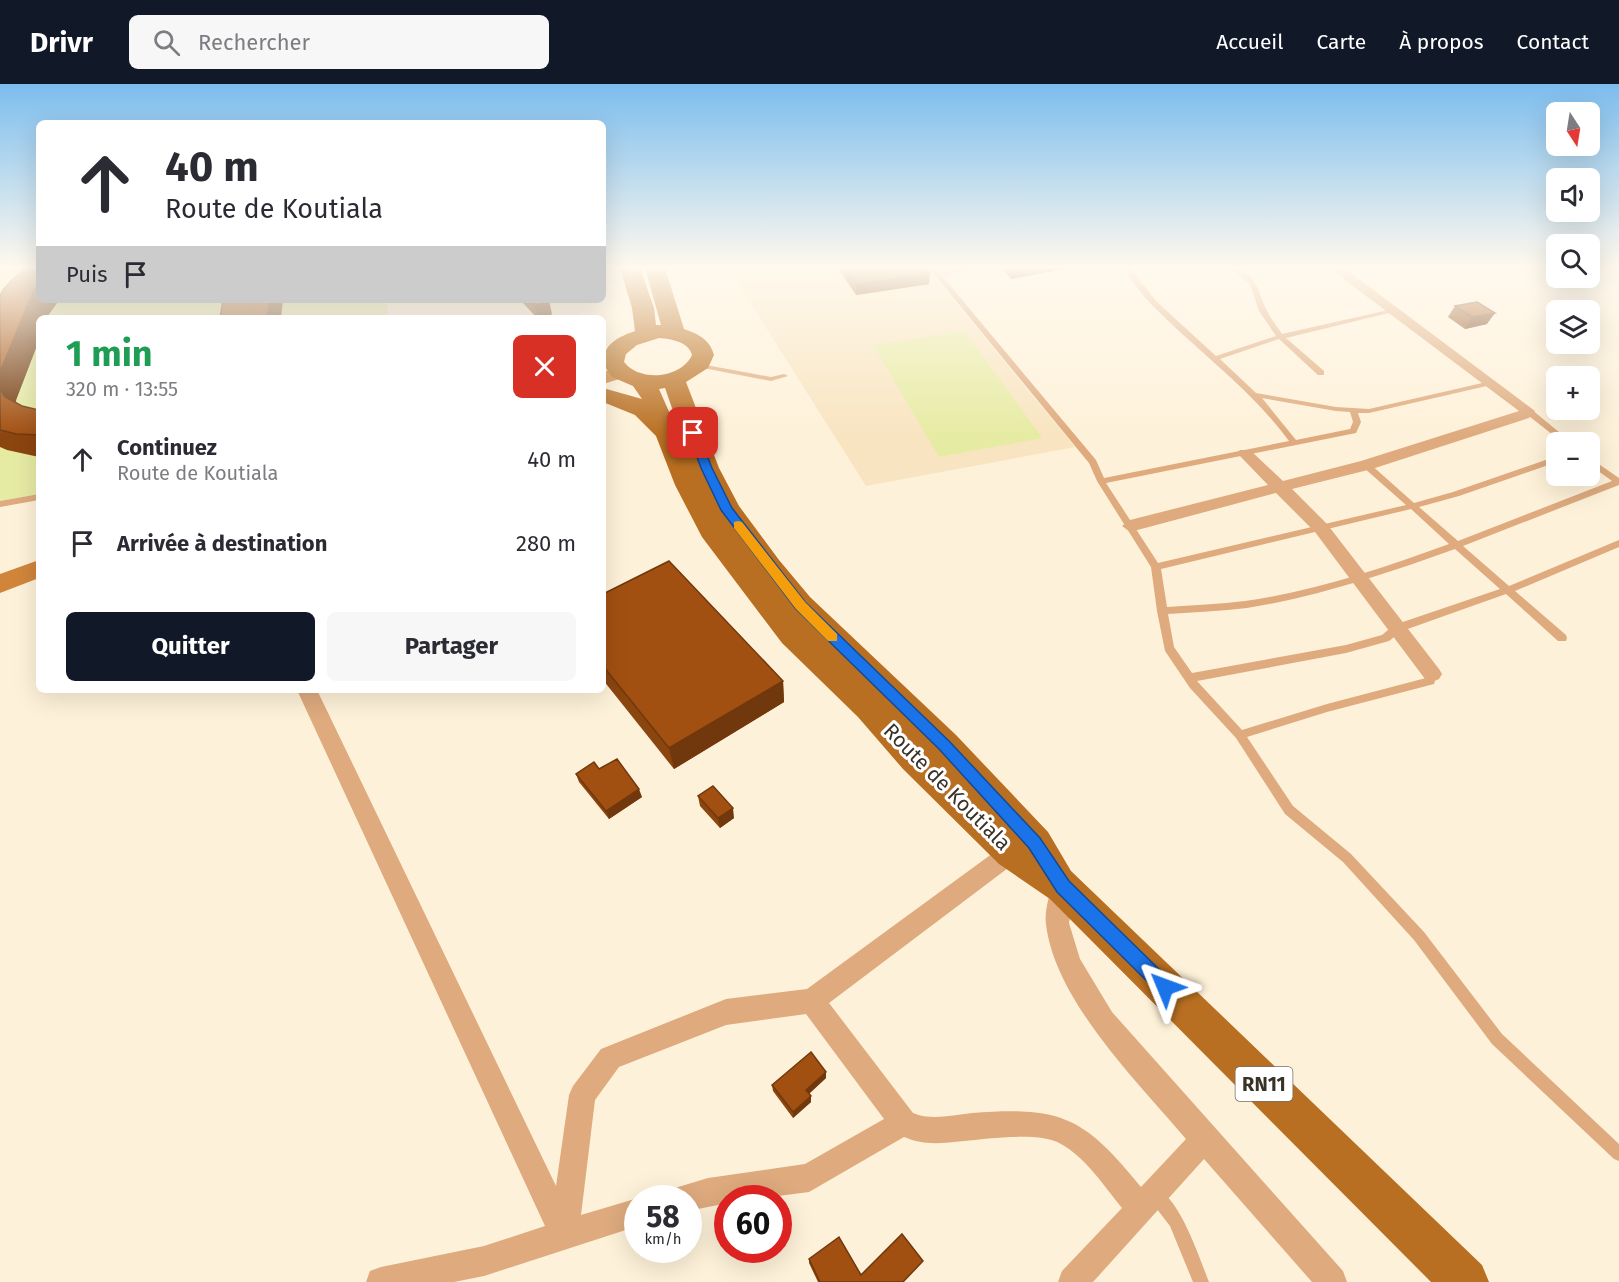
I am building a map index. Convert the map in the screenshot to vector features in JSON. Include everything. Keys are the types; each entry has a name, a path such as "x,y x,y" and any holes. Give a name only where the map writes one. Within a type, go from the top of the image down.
{"main road":[{"path":"645,324 646,333"},
{"path":"672,324 674,331 646,333 622,343 616,370 686,372"},
{"name":"Route de Koutiala","path":"674,331 698,343 703,351 686,372 706,468 727,510 800,605 944,745 1027,835 1063,887"},
{"name":"Route de Koutiala","path":"616,370 652,395 675,456 712,530 793,635 869,708 915,759 1012,852 1063,887"},
{"path":"606,396 636,405 655,419 675,456"},
{"name":"RN11","path":"1063,887 1465,1282"}],"street":[{"path":"1130,526 1366,465 1524,415 1527,411 1411,324"},
{"path":"1245,453 1321,528 1432,674"},
{"path":"0,584 36,570"},
{"path":"308,693 564,1234"},
{"path":"564,1234 582,1095 610,1058 726,1012 812,1001 1012,852"},
{"path":"1063,887 1057,923 1069,964 1103,1021 1204,1139 1332,1282"},
{"path":"812,1001 903,1123 921,1133 969,1126 1037,1125 1067,1131 1148,1202"},
{"path":"702,1194 808,1178 903,1123"},
{"path":"1073,1282 1204,1139"},
{"path":"381,1282 484,1261 624,1216"}],"lane":[{"path":"977,324 1093,462 1101,481 1156,567 1169,648 1189,678 1240,735 1289,810 1347,858 1419,936 1497,1039 1619,1154"},
{"path":"1176,324 1279,419 1293,443"},
{"path":"1272,324 1280,336 1321,373"},
{"path":"1215,359 1280,336 1335,324"},
{"path":"686,372 771,379 784,376"},
{"path":"1255,395 1296,404 1369,411 1491,383"},
{"path":"1101,481 1353,431 1357,422 1353,410"},
{"path":"1527,411 1554,432"},
{"path":"1156,567 1413,506 1546,463"},
{"path":"1366,465 1562,638"},
{"path":"1600,468 1619,482"},
{"path":"1162,611 1257,602 1359,576 1456,544 1619,482"},
{"path":"0,504 36,498"},
{"path":"1189,678 1346,649 1385,638 1398,628 1508,590 1619,543"},
{"path":"1240,735 1327,708 1430,681 1432,674"},
{"path":"1148,1202 1176,1221 1201,1282"}],"shaded area":[{"path":"764,324 973,324 1075,447 866,486"}],"green space":[{"path":"0,324 36,324 36,495 0,501"},
{"path":"965,331 1042,438 939,457 873,345"}],"building":[{"path":"0,324 20,324 0,372"},
{"path":"0,389 5,397 22,406 36,409 36,435 16,434 0,430"},
{"path":"669,561 783,681 669,748 606,670 606,592"},
{"path":"617,759 639,789 606,811 576,774 594,762 599,769"},
{"path":"713,786 733,808 718,818 698,796"},
{"path":"811,1052 826,1072 806,1090 811,1096 793,1112 772,1085"},
{"path":"902,1234 923,1261 903,1282 820,1282 809,1259 839,1237 861,1275"}],"slow traffic":[{"path":"738,525 800,605 832,637"}],"route":[{"path":"693,433 706,468 727,510 800,605 944,745 1035,843 1063,887 1165,987"}]}
